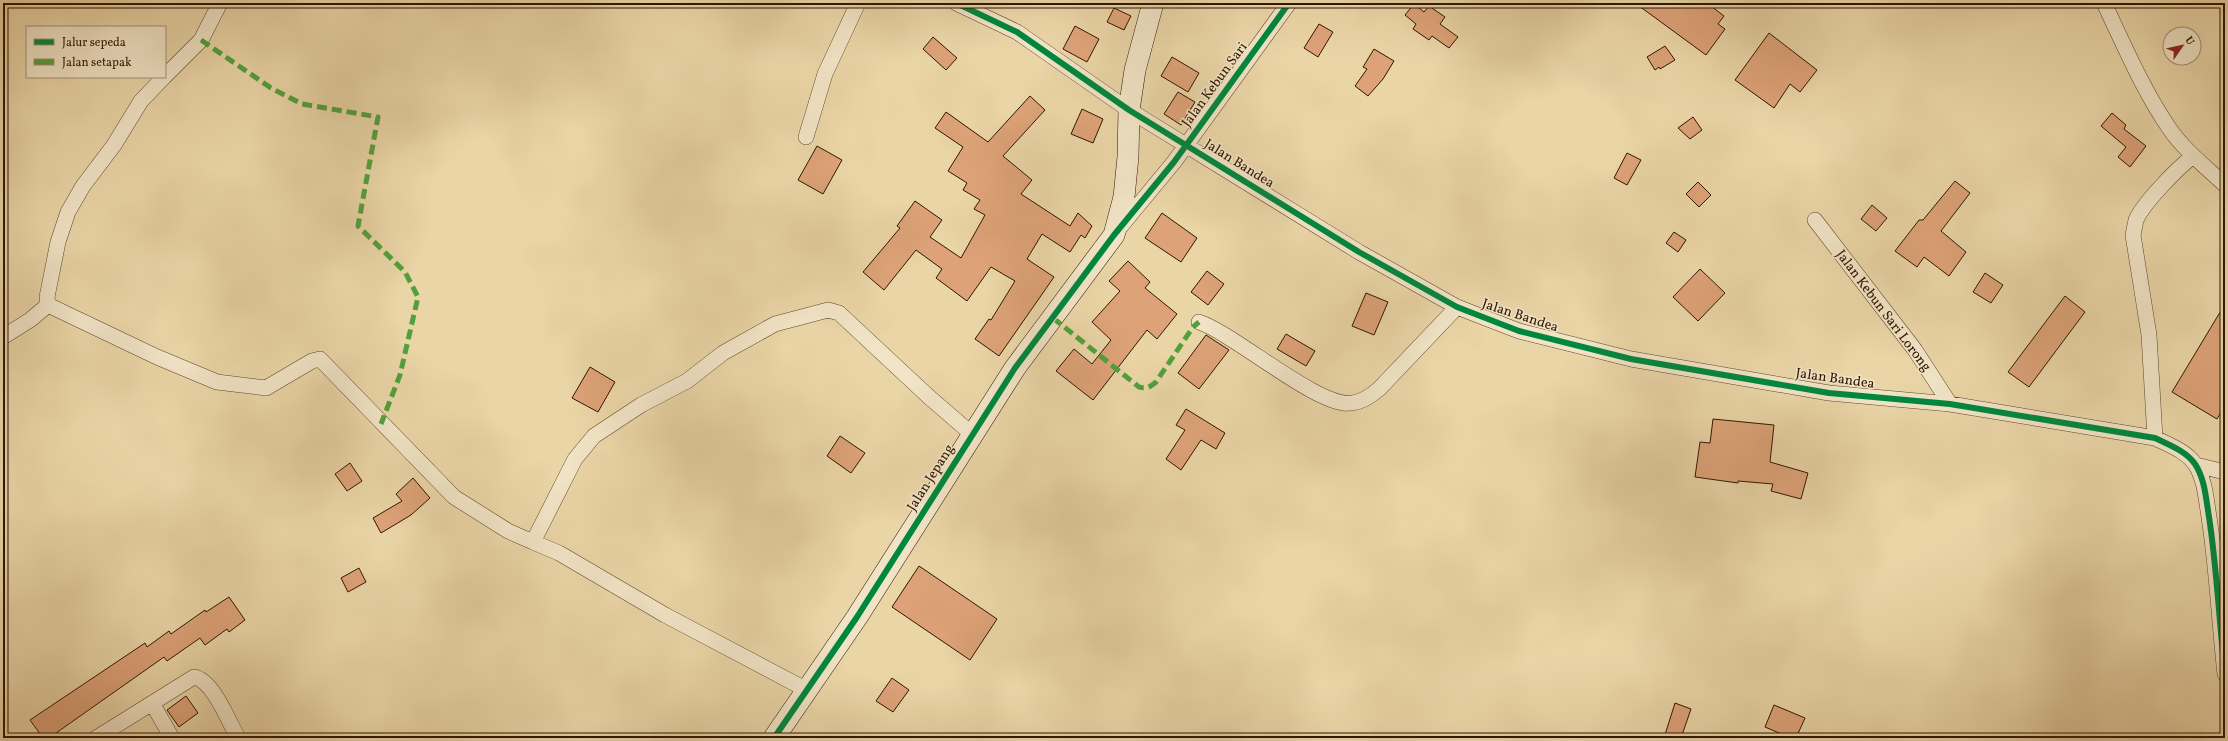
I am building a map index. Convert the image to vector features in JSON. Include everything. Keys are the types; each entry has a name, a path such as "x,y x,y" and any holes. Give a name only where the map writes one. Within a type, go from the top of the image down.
{"street":[{"path":"166,75 201,40 220,3"},
{"path":"806,137 825,74 858,3"},
{"name":"Jalan Bandea","path":"956,3 1017,32 1129,110 1359,252 1457,307 1519,331 1631,359 1829,393 1950,404 2155,438 2188,456 2196,465"},
{"path":"1114,235 1124,197 1128,172 1129,110 1135,70 1153,3"},
{"name":"Jalan Kebun Sari","path":"1114,235 1186,145 1289,3"},
{"path":"2104,3 2142,81 2169,128 2193,156 2225,185"},
{"path":"48,305 47,297 53,262 68,212 83,186 114,145 141,100 163,78"},
{"path":"2155,438 2149,335 2133,235 2136,221 2144,206 2181,166 2193,156"},
{"name":"Jalan Kebun Sari Lorong","path":"1815,220 1911,345 1950,404"},
{"name":"Jalan Jepang","path":"774,738 857,618 1015,368 1114,235"},
{"path":"3,337 30,320 48,305"},
{"path":"48,305 157,357 217,382 266,388 312,361 320,359 454,497 508,531 559,553 665,615 807,690"},
{"path":"1199,322 1309,388 1335,401 1353,403 1371,395 1379,389 1457,307"},
{"path":"533,542 575,459 594,436 641,405 687,381 718,357 748,338 775,324 802,315 828,310 839,313 928,397 973,435"},
{"path":"2196,465 2225,472"},
{"path":"2196,465 2204,485 2214,547 2225,674"},
{"path":"98,737 194,677 200,678 212,690 238,738"},
{"path":"152,704 172,738"}],"building":[{"path":"1635,3 1707,3 1724,16 1718,24 1725,29 1706,55"},
{"path":"1414,4 1424,12 1429,6 1445,17 1440,24 1458,37 1449,48 1432,36 1429,40 1413,29 1416,24 1405,15"},
{"path":"1114,8 1131,16 1124,30 1107,22"},
{"path":"1319,24 1333,32 1318,57 1304,48"},
{"path":"1075,26 1099,39 1087,62 1063,49"},
{"path":"1769,33 1817,70 1800,92 1790,84 1774,108 1735,80"},
{"path":"933,37 957,58 946,70 923,49"},
{"path":"1665,46 1675,60 1660,69 1659,67 1655,70 1647,57"},
{"path":"1374,49 1394,61 1383,79 1368,96 1355,86 1367,69 1363,67"},
{"path":"1172,57 1199,73 1188,92 1161,76"},
{"path":"1178,92 1195,102 1181,125 1164,114"},
{"path":"1030,96 1045,110 1003,156 1032,180 1021,194 1070,226 1078,213 1092,226 1085,238 1081,235 1070,252 1042,234 1027,259 1054,277 999,356 975,339 989,319 991,320 1015,281 991,267 967,301 936,278 942,269 916,250 884,290 863,272 900,228 897,226 915,201 942,220 930,237 961,258 985,215 974,209 980,200 963,190 967,183 948,171 963,147 935,128 946,112 988,142"},
{"path":"1082,109 1103,119 1093,143 1071,134"},
{"path":"2112,113 2126,125 2124,129 2146,146 2130,167 2118,157 2126,147 2101,126"},
{"path":"1693,117 1702,130 1690,139 1678,128"},
{"path":"817,146 842,160 823,194 798,180"},
{"path":"1627,153 1641,160 1627,185 1614,178"},
{"path":"1955,181 1970,193 1941,231 1966,252 1949,276 1924,257 1917,267 1895,251 1919,220 1923,220"},
{"path":"1698,182 1711,195 1699,207 1686,194"},
{"path":"1872,205 1887,218 1876,231 1861,219"},
{"path":"1162,213 1197,238 1181,262 1145,238"},
{"path":"1674,232 1686,240 1678,252 1666,243"},
{"path":"1128,261 1150,282 1145,288 1177,314 1157,339 1147,330 1093,400 1056,371 1074,349 1092,364 1111,340 1092,322 1120,291 1109,281"},
{"path":"1700,269 1725,293 1698,321 1673,297"},
{"path":"1207,271 1224,284 1208,305 1191,292"},
{"path":"1985,273 2003,285 1991,303 1973,292"},
{"path":"1366,293 1388,302 1374,335 1352,326"},
{"path":"2065,296 2085,312 2029,387 2008,372"},
{"path":"2225,304 2225,406 2217,419 2172,392"},
{"path":"1286,334 1315,351 1306,366 1277,349"},
{"path":"1206,335 1229,350 1199,389 1178,373"},
{"path":"590,367 615,382 598,412 572,398"},
{"path":"1186,409 1225,433 1216,449 1201,440 1181,470 1166,459 1185,430 1176,425"},
{"path":"1713,419 1774,425 1770,462 1808,473 1801,499 1771,491 1773,484 1738,481 1738,483 1695,477 1700,442 1710,443"},
{"path":"840,436 865,453 851,473 827,456"},
{"path":"350,463 362,481 347,491 335,474"},
{"path":"413,478 430,498 411,515 381,533 373,518 402,501 396,494"},
{"path":"919,566 997,619 970,660 892,607"},
{"path":"359,568 366,582 348,592 341,578"},
{"path":"229,597 245,620 229,632 227,629 205,645 200,638 167,661 164,657 49,738 43,738 30,720 145,643 147,647 169,631 171,634 205,610 206,612"},
{"path":"892,678 909,690 893,712 876,701"},
{"path":"186,696 198,713 179,727 167,710"},
{"path":"1675,703 1691,709 1681,738 1664,738"},
{"path":"1774,705 1805,718 1796,738 1791,738 1765,727"}],"marked path":[{"path":"201,40 271,88 302,104 378,117 358,226 405,272 418,297 400,375 381,424"},
{"path":"1053,318 1139,387 1144,388 1156,382 1193,327 1199,322"}],"cycle path":[{"path":"956,3 1017,32 1129,110 1359,252 1457,307 1519,331 1631,359 1829,393 1950,404 2155,438 2177,449 2187,455 2195,464 2205,489 2214,556 2225,674"},
{"path":"774,738 857,617 1015,368 1114,235 1174,162 1289,3"}]}
